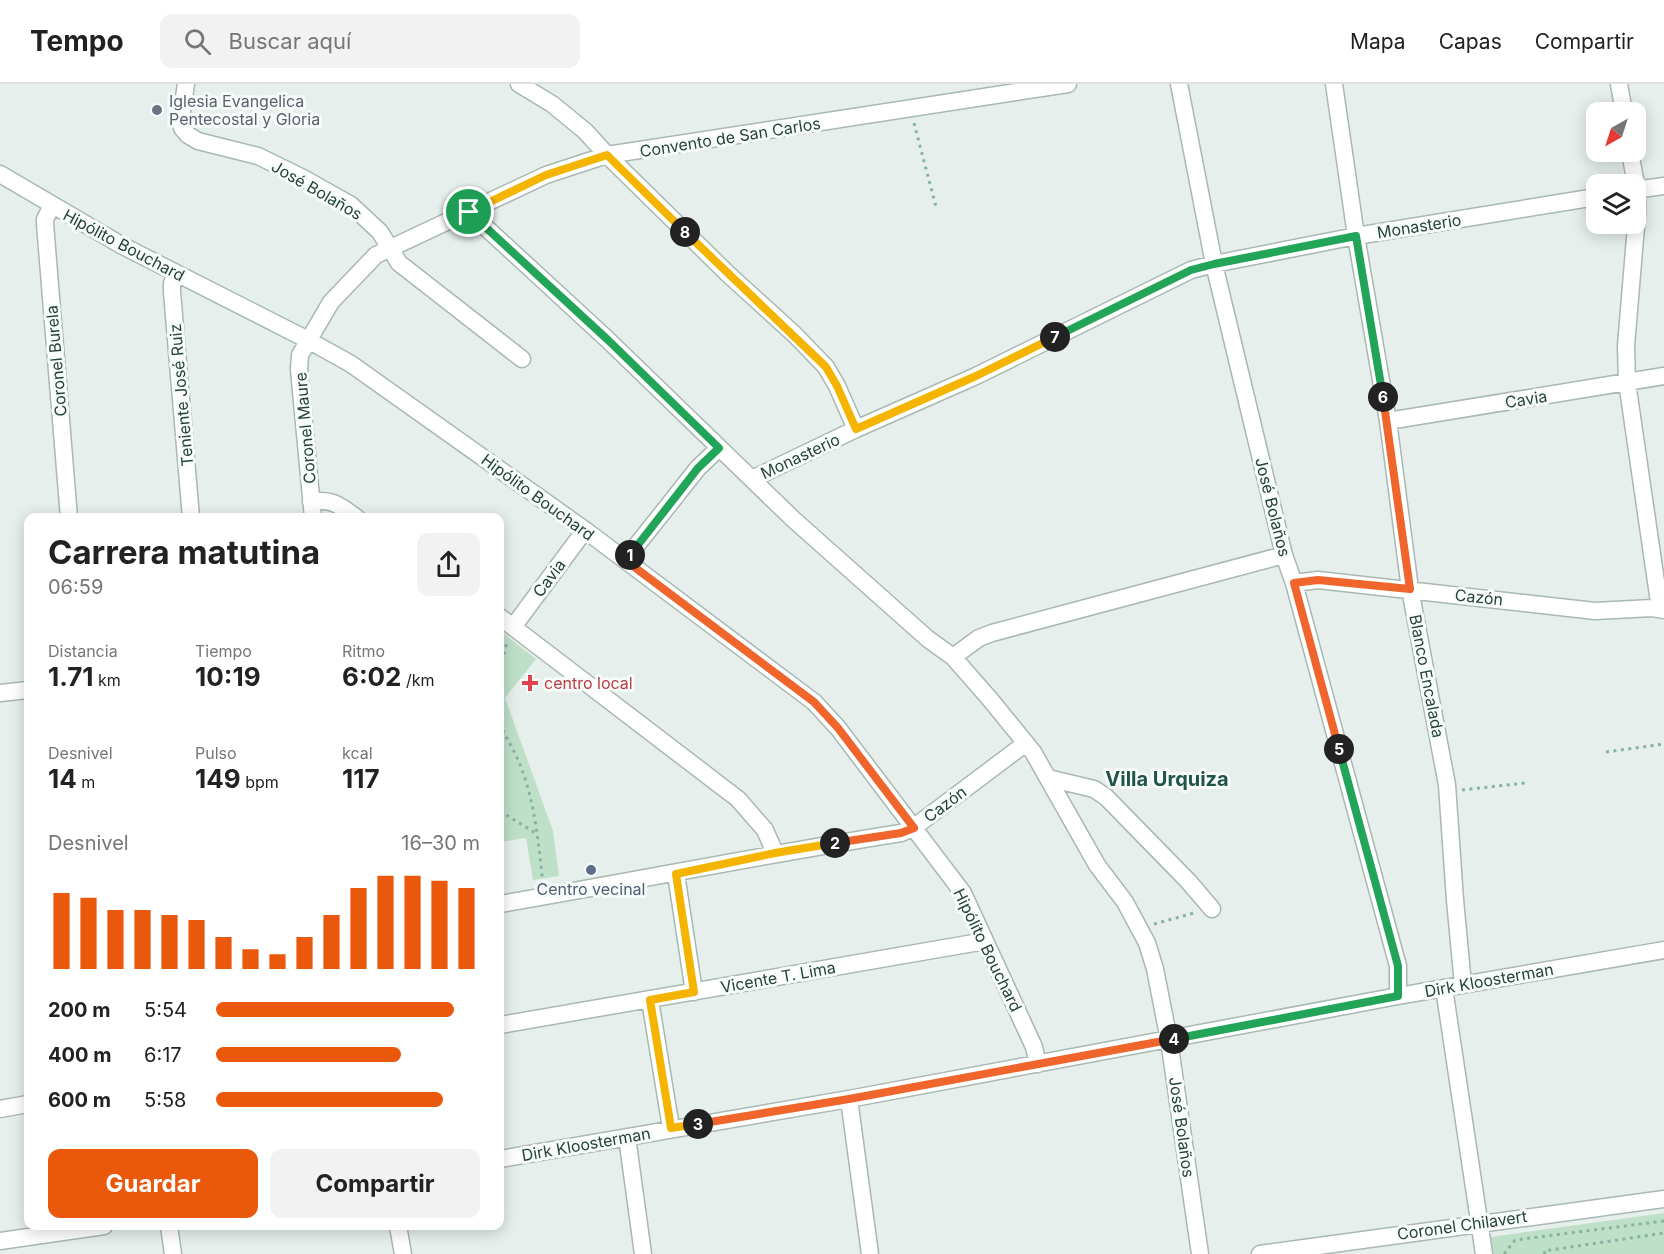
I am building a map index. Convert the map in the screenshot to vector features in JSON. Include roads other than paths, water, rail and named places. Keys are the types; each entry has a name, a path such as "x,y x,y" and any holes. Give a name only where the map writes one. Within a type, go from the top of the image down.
{"street":[{"name":"José Bolaños","path":"186,84 181,118 182,128 188,135 198,141 258,156 303,178 351,206 380,232 399,263 522,359"},
{"path":"519,84 570,118 826,367 856,429"},
{"name":"Convento de San Carlos","path":"308,340 331,302 376,255 546,175 607,155 1068,84"},
{"name":"José Bolaños","path":"1179,84 1214,264 1284,555 1294,583 1398,966 1398,996"},
{"name":"Blanco Encalada","path":"1334,84 1356,236 1388,421 1410,589 1448,791 1463,985"},
{"path":"1619,84 1622,102"},
{"name":"Hipólito Bouchard","path":"0,174 121,245 308,340 359,370 585,530 814,702 838,728 963,893 1034,1047 1038,1064"},
{"path":"1646,189 1664,186"},
{"name":"Monasterio","path":"752,479 856,429 976,376 1191,270 1356,236 1586,199"},
{"name":"Coronel Burela","path":"52,206 45,219 45,224 69,513"},
{"name":"José Bolaños","path":"469,212 592,325 828,551 928,639 952,657 1026,743 1048,777 1097,865 1141,928 1155,969 1169,1040 1200,1254"},
{"path":"1635,234 1626,346 1627,382 1662,609"},
{"name":"Teniente José Ruiz","path":"177,274 172,283 172,292 191,513"},
{"name":"Coronel Maure","path":"308,340 300,355 299,370 312,510"},
{"name":"Cavia","path":"1388,421 1664,376"},
{"path":"625,560 698,468 719,448"},
{"path":"312,510 325,500 335,502 350,513"},
{"name":"Cavia","path":"506,622 585,530"},
{"path":"952,657 979,638 992,633 1284,555"},
{"name":"Cazón","path":"1294,583 1318,580 1595,611 1662,609"},
{"path":"506,622 738,799 765,830 775,853"},
{"path":"0,693 24,690"},
{"name":"Cazón","path":"504,903 676,874 775,853 901,833 914,828 1026,743"},
{"path":"1048,777 1094,789 1106,797 1189,882 1212,909"},
{"path":"676,874 694,992"},
{"name":"Vicente T. Lima","path":"504,1024 985,941"},
{"name":"Dirk Kloosterman","path":"504,1158 849,1099 1398,996 1664,950"},
{"path":"1444,988 1484,1254"},
{"path":"650,1000 671,1128"},
{"path":"849,1099 870,1254"},
{"path":"0,1109 24,1105"},
{"path":"627,1137 643,1254"},
{"name":"Coronel Chilavert","path":"1260,1254 1664,1198"},
{"path":"0,1241 76,1230"},
{"path":"170,1230 174,1254"},
{"path":"399,1230 403,1254"}],"place":[{"name":"Iglesia Evangelica Pentecostal y Gloria","path":"157,110"},
{"name":"centro local","path":"530,683"},
{"name":"Centro vecinal","path":"591,870"}],"district":[{"name":"Villa Urquiza","path":"1167,779"}]}
